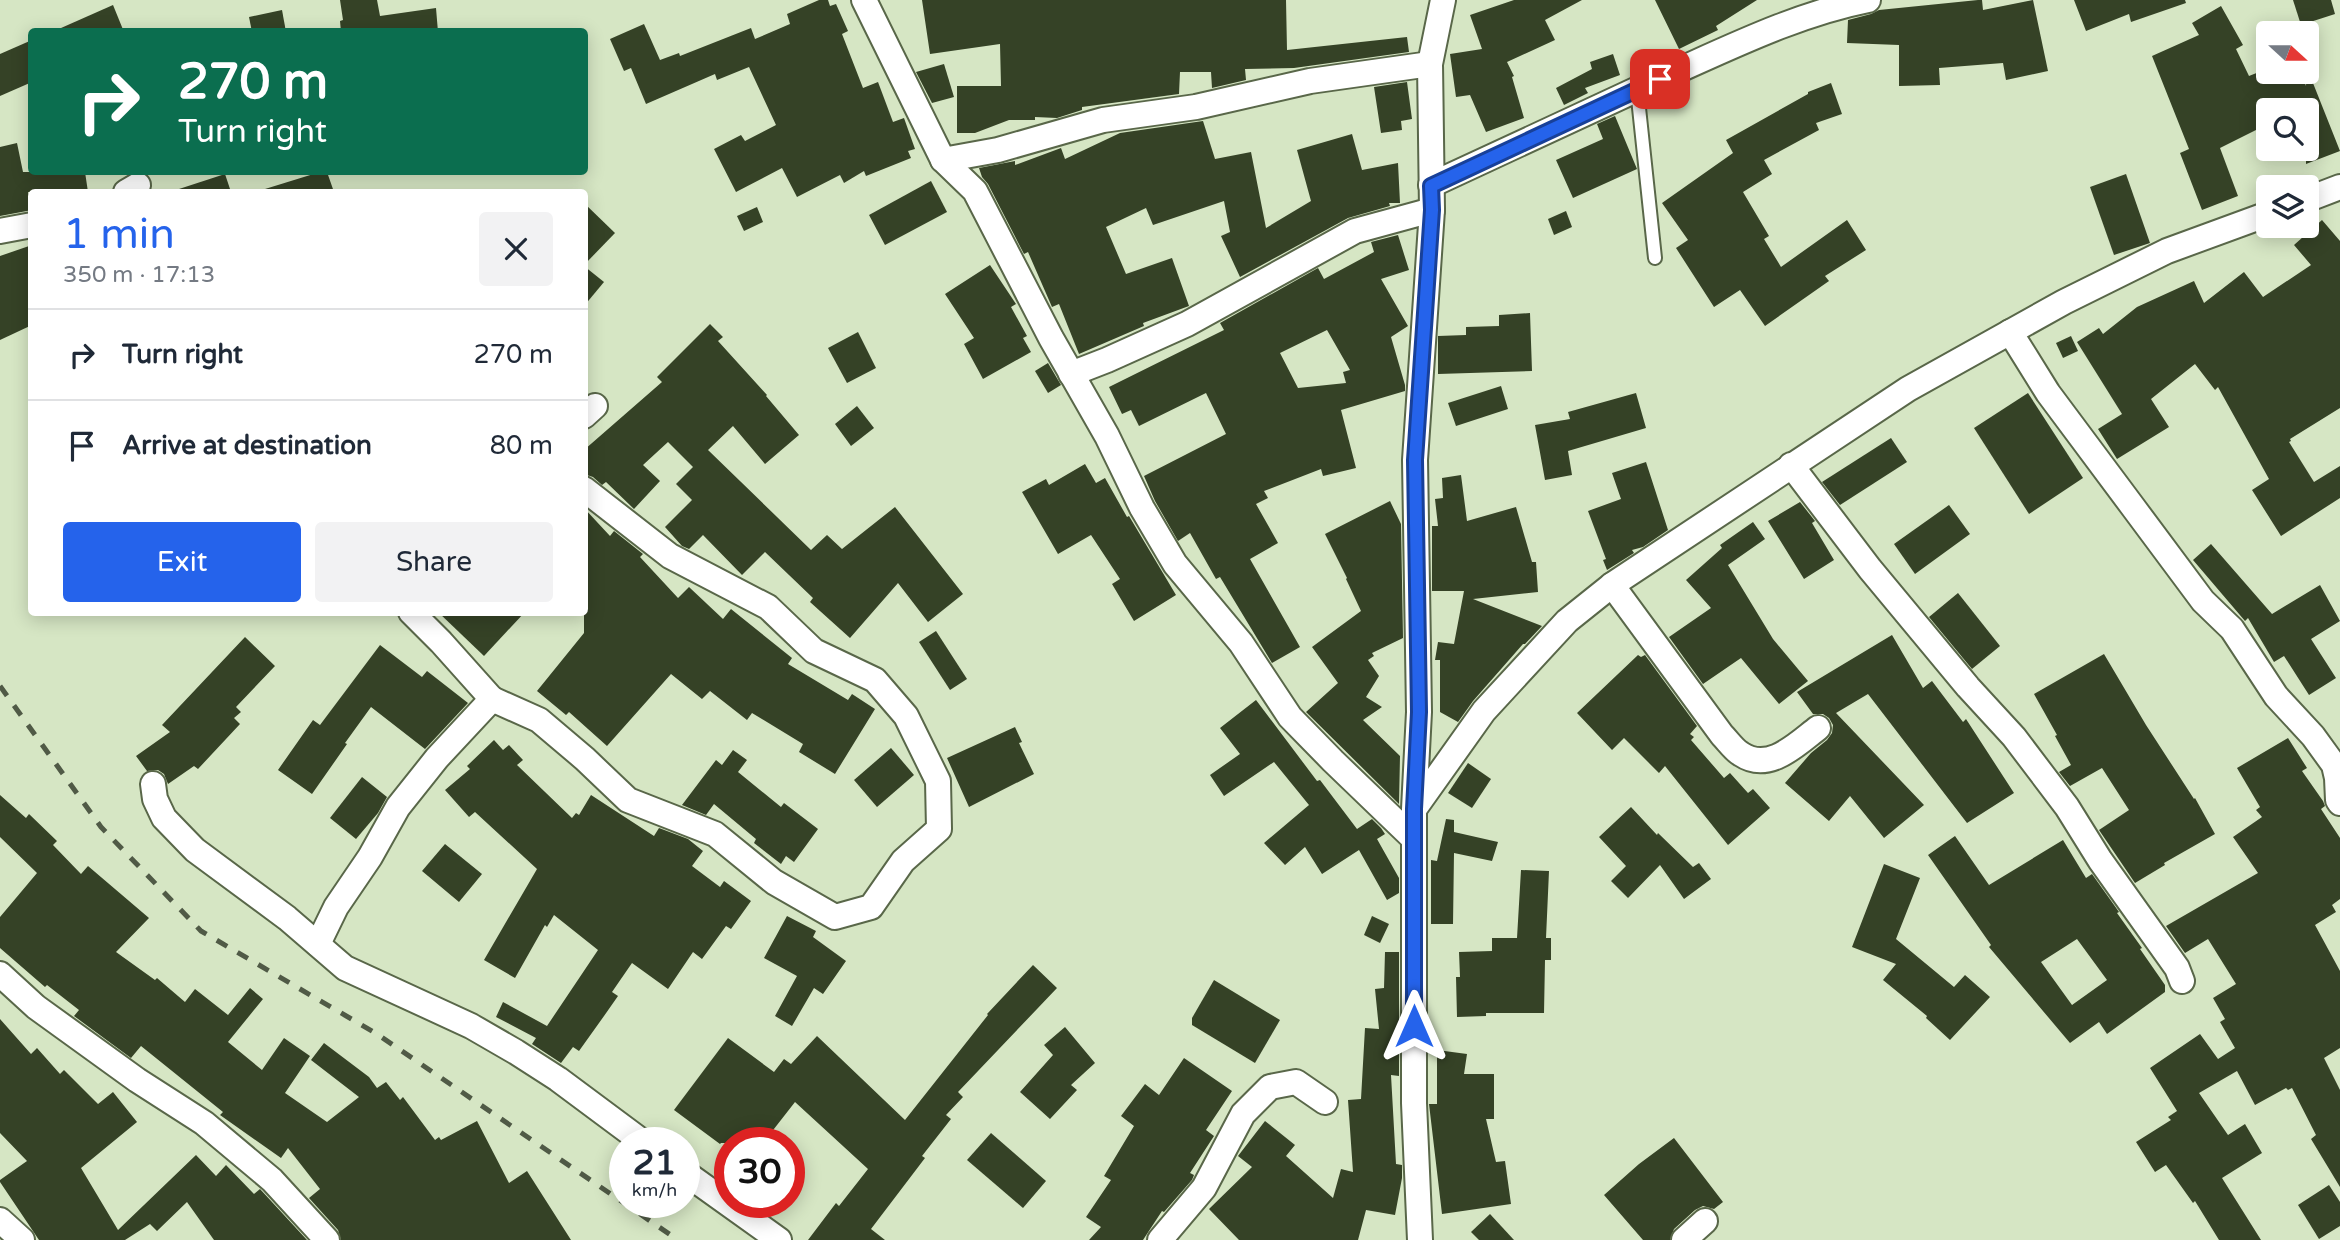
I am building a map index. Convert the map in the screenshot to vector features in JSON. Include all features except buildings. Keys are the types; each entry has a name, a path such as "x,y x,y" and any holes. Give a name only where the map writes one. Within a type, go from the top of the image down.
{"street":[{"path":"864,0 943,160 975,191 1071,374 1107,436 1142,508 1175,564 1241,643 1290,718 1414,839"},
{"path":"1420,1240 1414,1103 1414,809 1419,712 1415,460 1431,198 1430,64 1443,0"},
{"path":"1071,374 1187,324 1355,231 1431,198 1637,89 1781,26 1829,8 1868,0"},
{"path":"943,160 998,150 1103,120 1196,107 1310,81 1430,64"},
{"path":"2319,196 2338,190"},
{"path":"1414,809 1484,711 1567,621 1612,585 1908,389 2064,302 2167,251 2256,218"},
{"path":"0,231 28,226"},
{"path":"2010,332 2049,393 2203,601 2232,629 2276,696 2313,736 2334,765 2340,803"},
{"path":"1791,465 1870,569 1968,687 2014,737 2060,797 2115,882 2177,968 2182,981"},
{"path":"415,616 492,699 539,720 585,758 628,800 715,834 774,882 835,917 871,907 903,861 939,829 938,781 906,716 875,680 814,651 768,607 670,556 588,492"},
{"path":"1612,585 1722,735 1741,754 1760,761 1769,760 1789,750 1818,728"},
{"path":"318,944 336,907 370,857 398,807 437,758 492,699"},
{"path":"153,784 155,799 164,818 195,850 287,918 345,968 471,1026 516,1052 621,1127"},
{"path":"0,974 36,1007 137,1080 204,1123 272,1180 327,1240"},
{"path":"1160,1240 1204,1188 1243,1114 1270,1087 1296,1082 1325,1102"},
{"path":"700,1183 779,1240"},
{"path":"0,1220 22,1240"},
{"path":"1684,1240 1705,1221"}],"lane":[{"path":"1637,89 1655,258"}],"railway":[{"path":"0,686 101,827 201,931 377,1034 678,1240"}],"route":[{"path":"1414,1026 1414,809 1419,712 1415,460 1432,210 1431,186 1660,79"}]}
